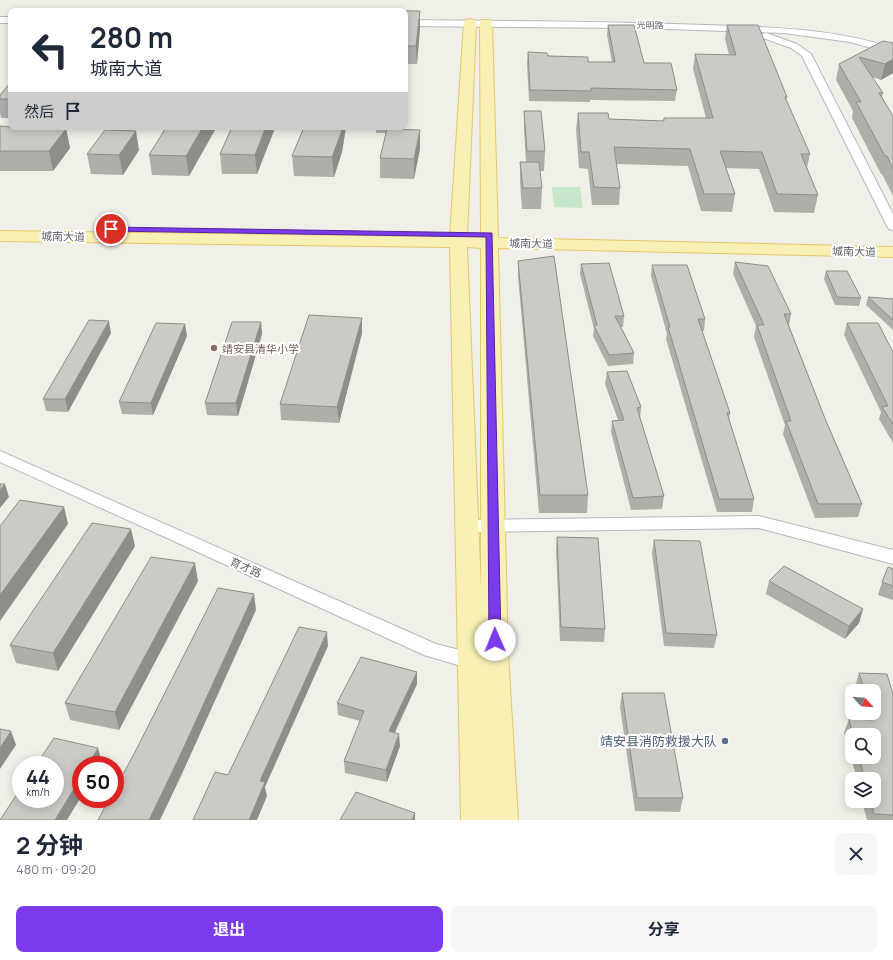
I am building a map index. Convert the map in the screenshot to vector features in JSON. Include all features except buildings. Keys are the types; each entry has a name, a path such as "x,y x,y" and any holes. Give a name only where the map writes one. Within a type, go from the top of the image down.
{"main road":[{"path":"476,820 458,238 478,23"},
{"path":"478,23 489,238 495,654 503,820"},
{"name":"城南大道","path":"0,228 458,238"},
{"name":"城南大道","path":"0,236 489,238 893,244"},
{"name":"城南大道","path":"489,238 893,252"}],"street":[{"name":"光明路","path":"408,23 691,26 802,33 848,39 893,51"},
{"path":"691,26 737,30 758,34 778,39 794,46 806,54 893,226"},
{"name":"育才路","path":"0,456 431,650 471,661"},
{"path":"467,526 759,522 893,556"},
{"path":"471,661 495,654"}],"green space":[{"path":"552,187 580,187 583,208 554,207"}],"place":[{"name":"靖安县清华小学","path":"214,348"},
{"name":"靖安县消防救援大队","path":"725,741"}],"route":[{"path":"111,229 489,234 495,640"}]}
